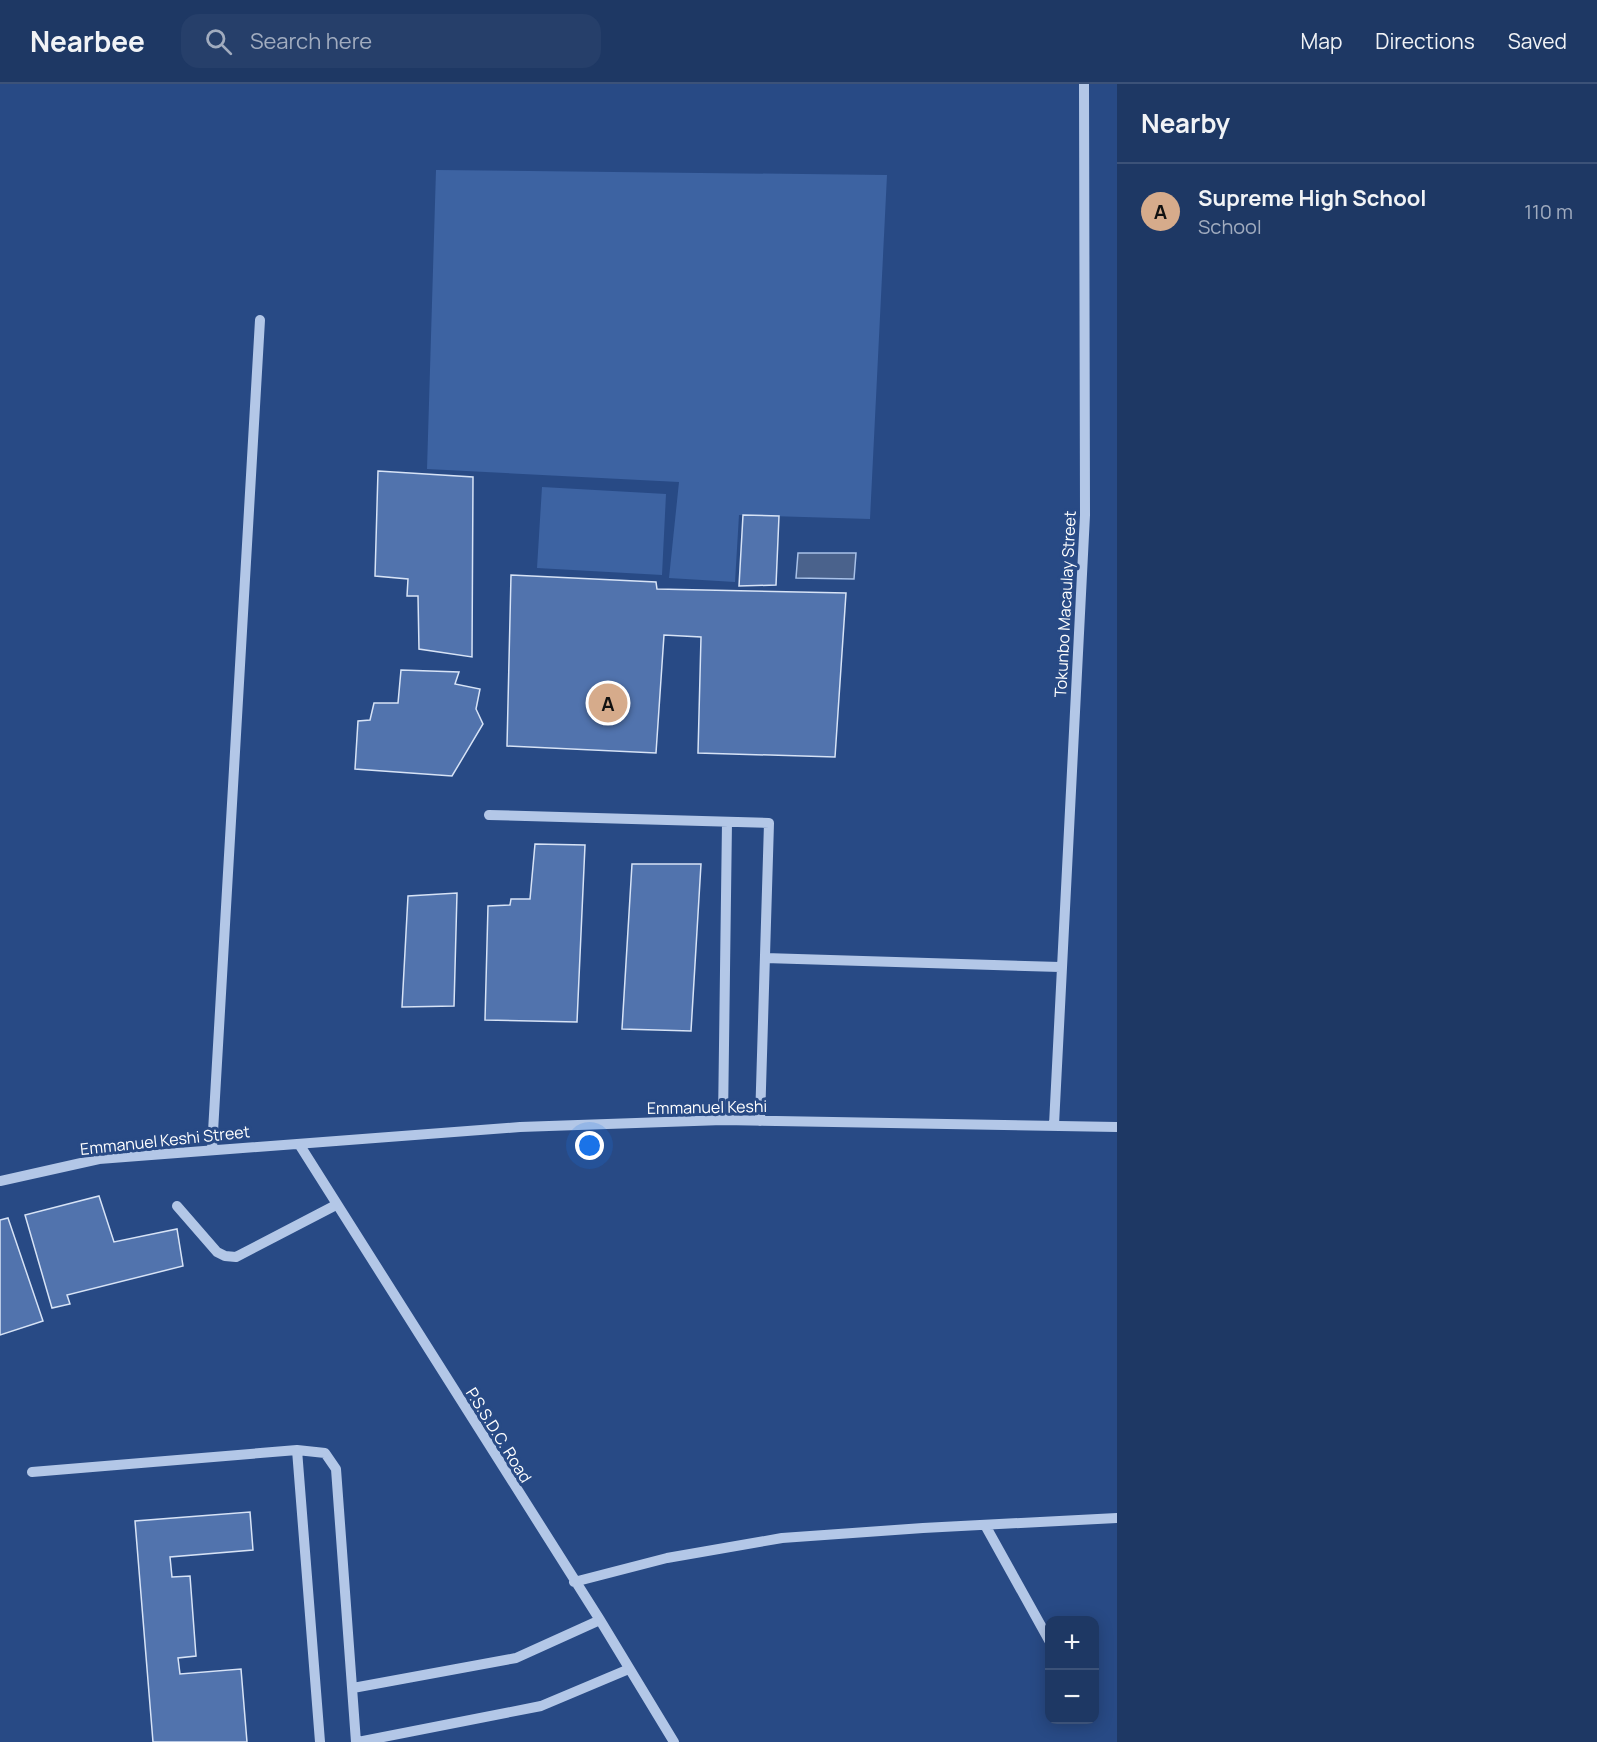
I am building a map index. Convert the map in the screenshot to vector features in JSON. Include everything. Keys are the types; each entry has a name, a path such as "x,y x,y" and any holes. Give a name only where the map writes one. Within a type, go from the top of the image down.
{"street":[{"name":"Tokunbo Macaulay Street","path":"1054,1125 1060,967 1085,515 1084,84"},
{"path":"212,1149 260,320"},
{"path":"489,815 769,823 760,1121"},
{"path":"723,1120 727,822"},
{"path":"765,958 1060,967"},
{"name":"Emmanuel Keshi","path":"299,1144 520,1127 723,1120 1117,1127"},
{"name":"Emmanuel Keshi Street","path":"0,1181 99,1159 299,1144"},
{"name":"P.S.S.D.C. Road","path":"299,1144 600,1620 674,1742"},
{"path":"177,1206 218,1252 225,1256 236,1257 336,1205"},
{"path":"297,1450 320,1742"},
{"path":"32,1472 297,1450 325,1453 336,1469 357,1742 541,1706 629,1669"},
{"path":"574,1582 667,1558 782,1538 1117,1518"},
{"path":"985,1525 1045,1633"},
{"path":"353,1688 516,1658 600,1620"}],"shaded area":[{"path":"436,170 887,175 870,519 739,515 735,582 669,578 679,482 427,469"},
{"path":"542,487 666,494 662,575 537,568"},
{"path":"798,553 856,553 854,579 796,578"}],"building":[{"path":"378,471 473,477 472,657 419,649 418,596 407,596 408,579 375,576"},
{"path":"743,515 779,516 776,585 739,586"},
{"path":"511,575 656,582 657,589 846,593 835,757 698,753 701,637 664,635 656,753 507,746"},
{"path":"401,670 459,672 455,684 480,689 476,709 483,724 452,776 355,769 358,721 370,720 374,703 398,703"},
{"path":"535,844 585,845 577,1022 485,1020 488,906 510,905 511,899 530,899"},
{"path":"632,864 701,864 691,1031 622,1029"},
{"path":"457,893 454,1006 402,1007 408,896"},
{"path":"99,1196 114,1242 177,1229 183,1266 67,1295 70,1304 52,1308 25,1215"},
{"path":"8,1218 43,1321 0,1335 0,1220"},
{"path":"250,1512 253,1550 170,1557 172,1577 190,1576 196,1656 178,1658 180,1674 241,1669 247,1742 153,1742 135,1521"}],"place":[{"name":"Supreme High School","path":"608,703"}]}
